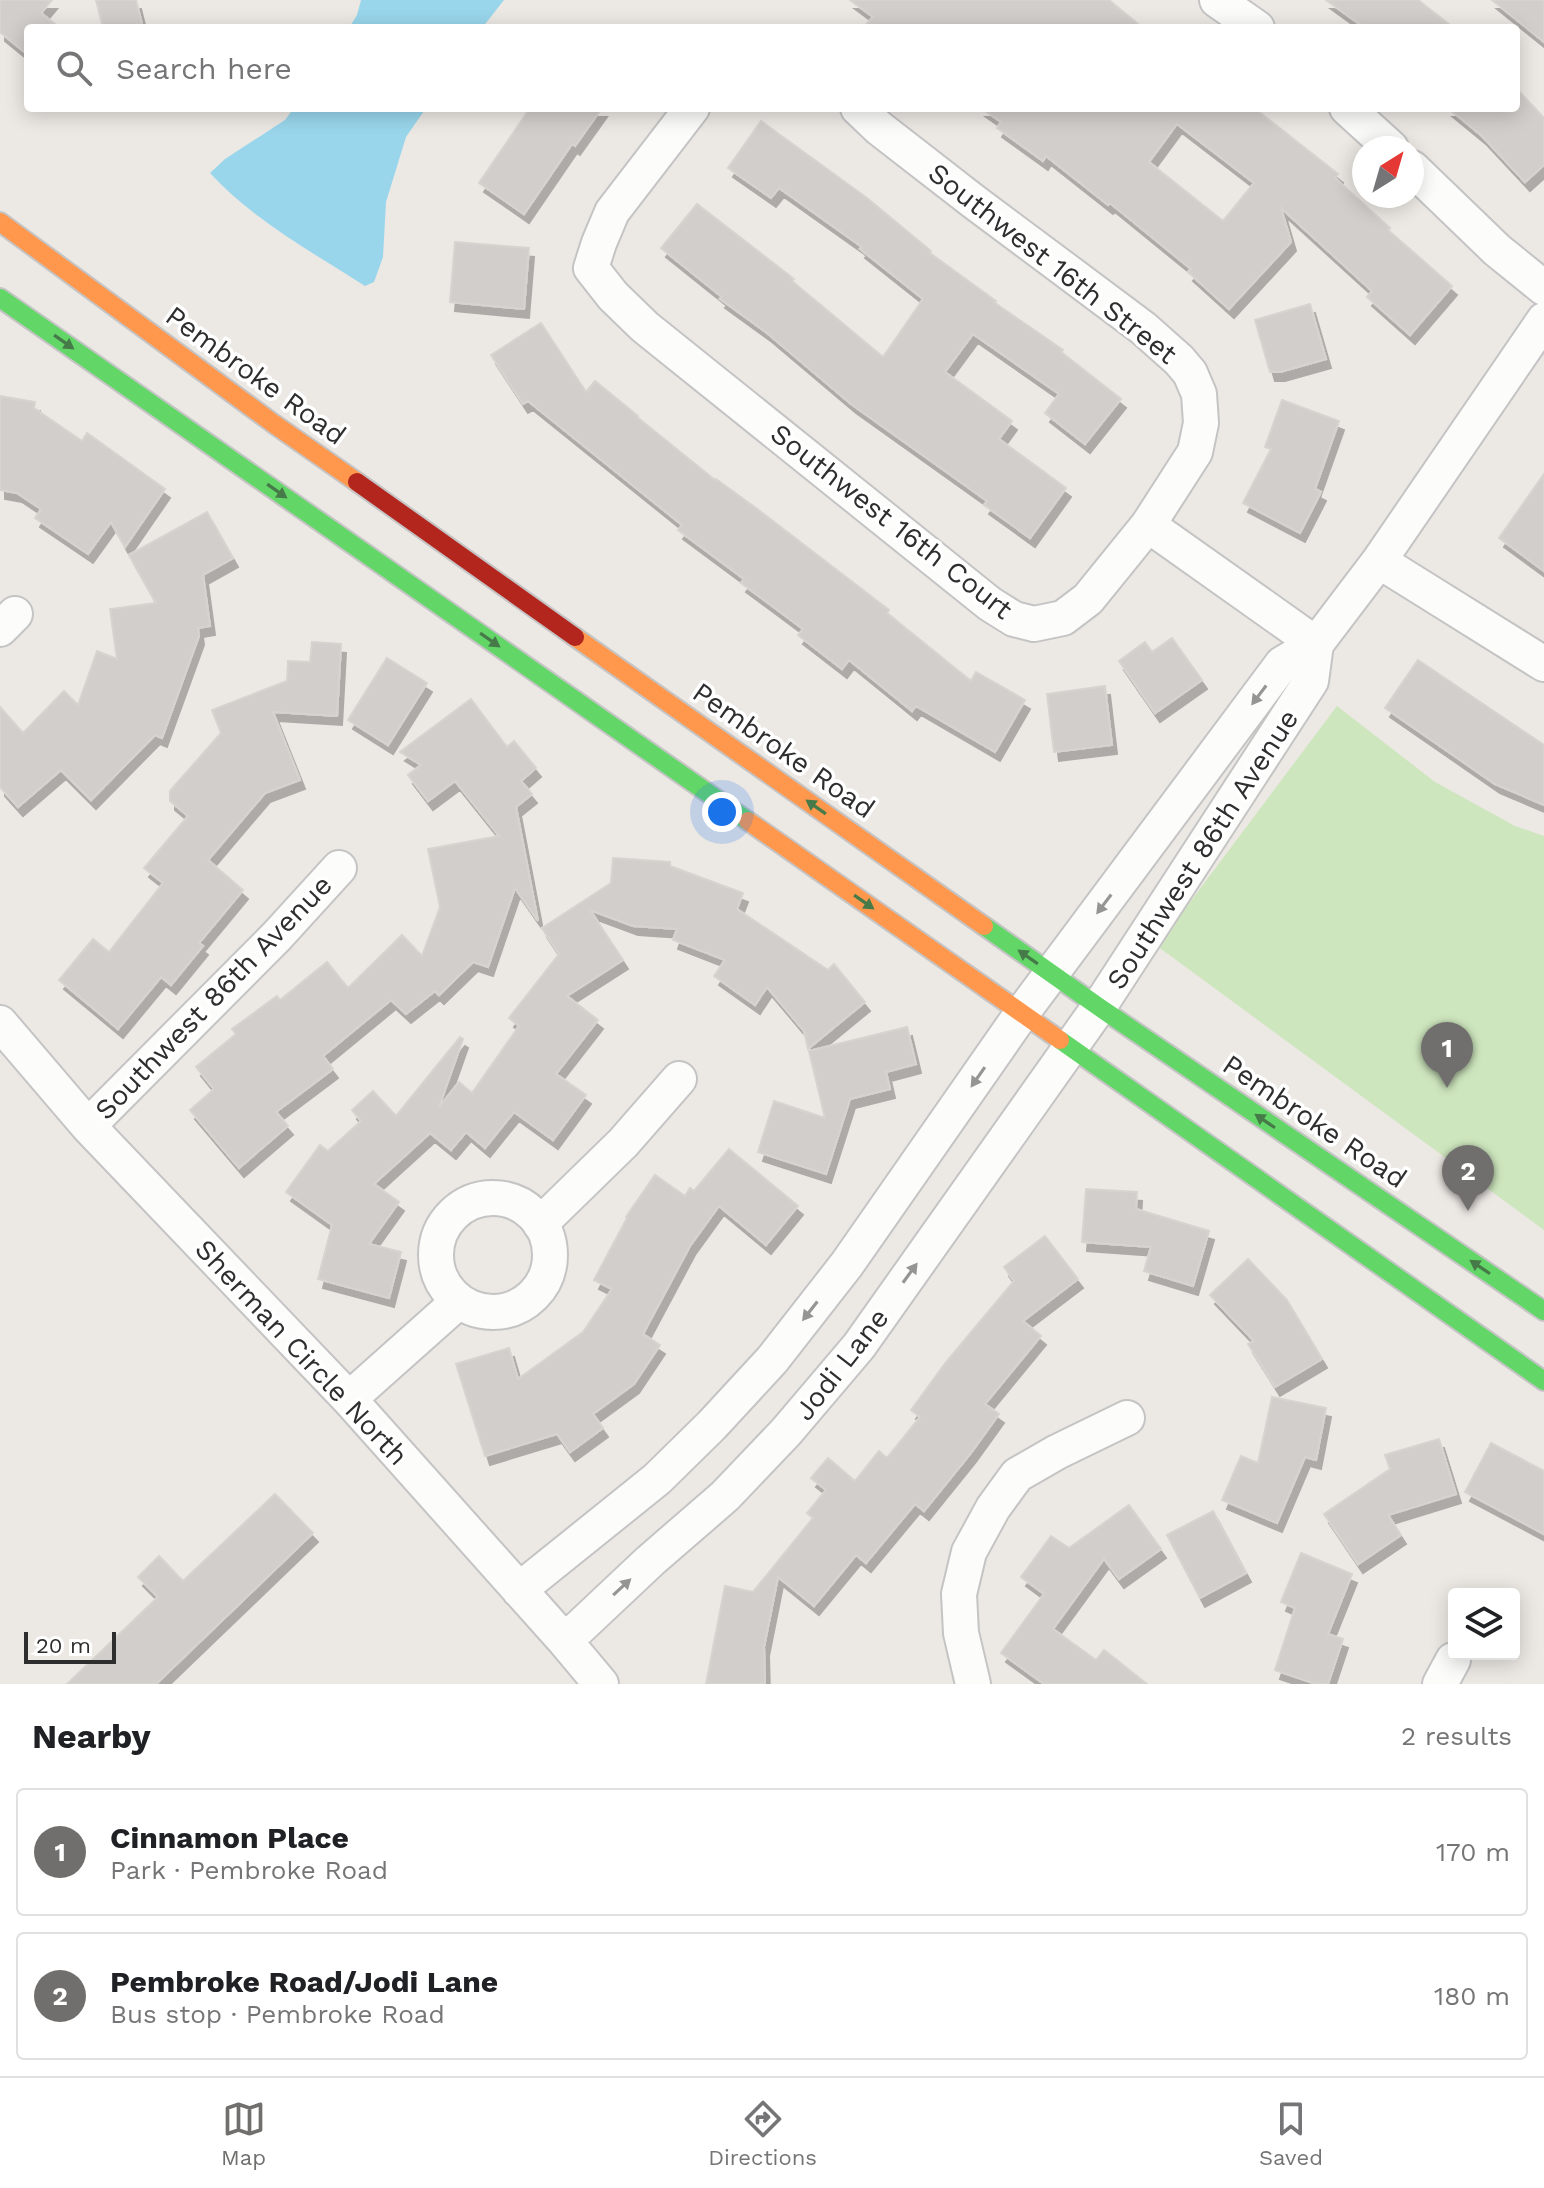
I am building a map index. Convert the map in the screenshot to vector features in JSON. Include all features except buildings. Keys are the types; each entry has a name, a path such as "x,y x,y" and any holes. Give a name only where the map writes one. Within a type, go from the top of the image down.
{"main road":[{"name":"Pembroke Road","path":"0,222 274,424 1052,974 1544,1311"},
{"path":"0,298 1544,1381"}],"street":[{"path":"1217,0 1251,24"},
{"name":"Southwest 16th Court","path":"689,112 612,212 591,268 613,296 645,327 990,604 1014,619 1034,624 1063,618 1088,599 1148,525"},
{"name":"Southwest 16th Street","path":"862,112 879,128 1143,328 1190,373 1199,394 1201,423 1195,452 1148,525"},
{"path":"1351,112 1378,136"},
{"path":"1424,180 1497,250 1544,288"},
{"name":"Southwest 86th Avenue","path":"1022,1013 1282,664 1316,644 1379,561 1544,320"},
{"path":"1148,525 1316,644"},
{"path":"1379,561 1544,664"},
{"name":"Southwest 86th Avenue","path":"1072,1047 1311,681 1316,644"},
{"name":"Southwest 86th Avenue","path":"88,1126 277,936 339,868"},
{"name":"Jodi Lane","path":"519,1590 657,1479 772,1360 847,1264 1022,1013"},
{"name":"Sherman Circle North","path":"0,1023 88,1126 349,1399 601,1684"},
{"name":"Jodi Lane","path":"565,1641 725,1496 786,1432 859,1346 1072,1047"},
{"path":"540,1224 623,1143 679,1079"},
{"path":"499,1198 518,1203 534,1214 545,1231 550,1249 549,1269 541,1286 528,1301 512,1310 494,1313 475,1310 459,1301 446,1288 438,1271 435,1253 439,1235 448,1219 462,1206 479,1199 499,1198"},
{"path":"349,1399 459,1301"},
{"path":"973,1684 961,1633 959,1594 969,1552 993,1508 1017,1475 1127,1418"}],"green space":[{"path":"1337,706 1435,782 1515,826 1544,836 1544,1230 1157,946"}],"water":[{"path":"361,0 504,0 485,24 351,24"},
{"path":"291,112 423,112 406,137 386,202 383,257 374,282 365,286 304,248 245,206 210,173 225,159 285,120"}],"traffic: fast":[{"path":"0,298 748,821"},
{"path":"984,926 1544,1311"},
{"path":"1060,1040 1544,1381"}],"traffic: slow":[{"path":"0,222 357,482"},
{"path":"575,637 984,926"},
{"path":"748,821 1060,1040"}],"traffic: jam":[{"path":"357,482 575,637"}],"place":[{"name":"Cinnamon Place","path":"1447,1088"},
{"name":"Pembroke Road/Jodi Lane","path":"1468,1211"}]}
